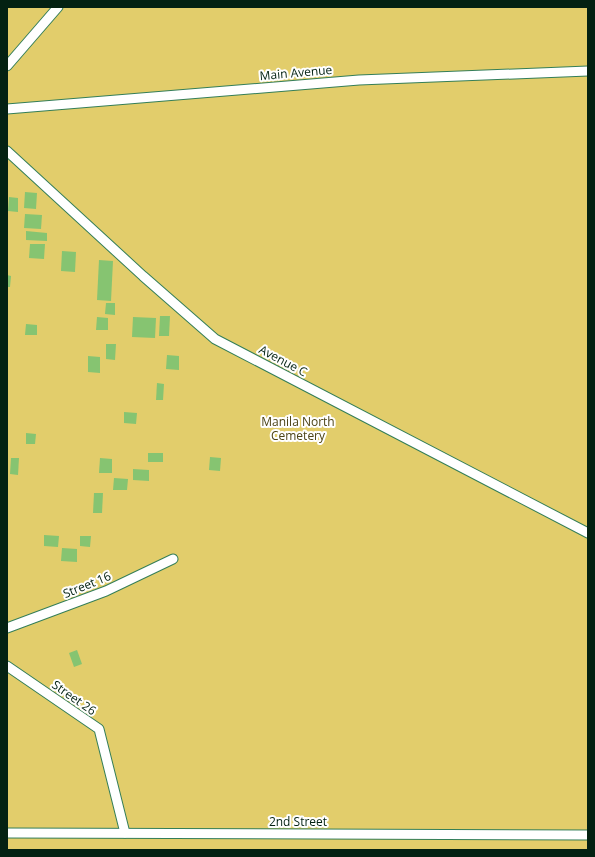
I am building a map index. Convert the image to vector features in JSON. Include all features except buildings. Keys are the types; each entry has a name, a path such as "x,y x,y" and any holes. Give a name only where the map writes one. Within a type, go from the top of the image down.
{"lane":[{"path":"7,66 58,7"},
{"name":"Main Avenue","path":"7,109 359,80 588,71"},
{"name":"Avenue C","path":"7,152 143,276 215,339 588,533"},
{"name":"Street 16","path":"7,628 106,591 173,559"},
{"name":"Street 26","path":"7,666 99,729 125,833"},
{"name":"2nd Street","path":"7,832 588,835"}],"green space":[{"name":"Manila North Cemetery","path":"7,7 588,7 588,850 7,850"}]}
